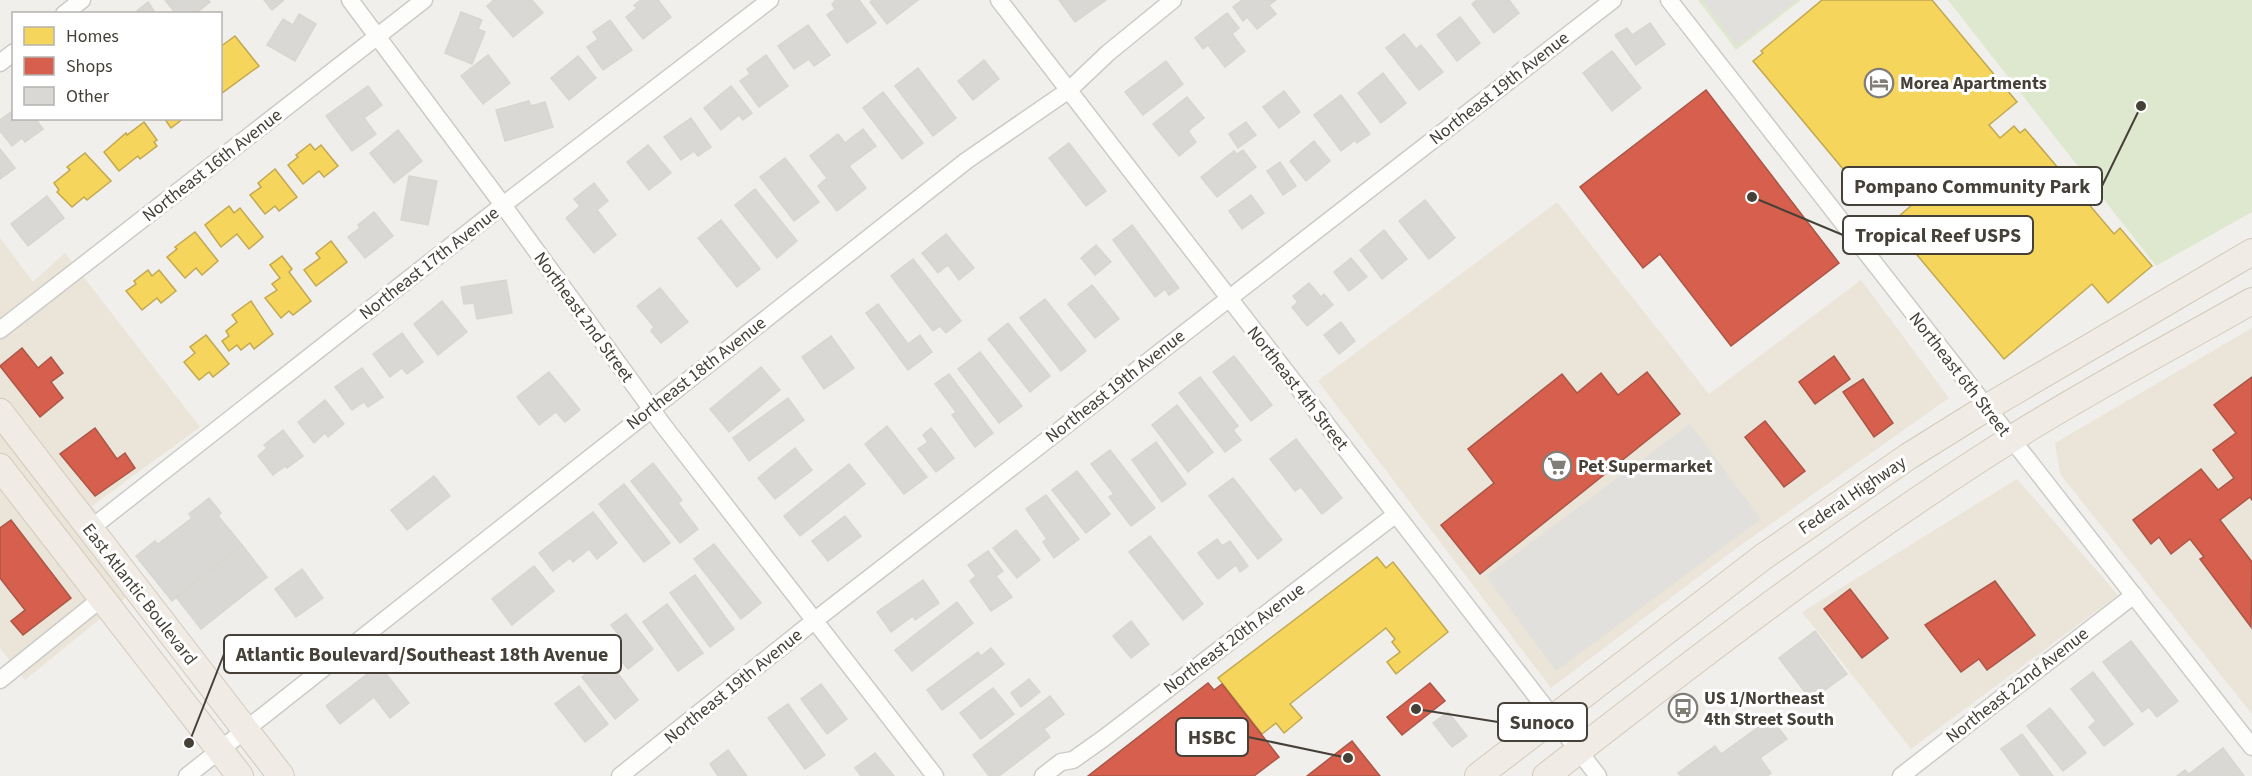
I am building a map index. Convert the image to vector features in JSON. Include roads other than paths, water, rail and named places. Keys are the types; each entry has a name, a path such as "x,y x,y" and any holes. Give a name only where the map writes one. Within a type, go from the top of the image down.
{"main road":[{"name":"Federal Highway","path":"1478,776 1772,551 1910,456 1986,408 2252,252"},
{"path":"1546,776 1870,532 2011,439 2252,301"},
{"name":"East Atlantic Boulevard","path":"0,412 281,776"},
{"path":"0,438 90,529"},
{"name":"East Atlantic Boulevard","path":"0,467 240,776"}],"street":[{"path":"67,12 82,0"},
{"name":"Northeast 2nd Street","path":"350,0 503,205 650,408 934,775"},
{"name":"Northeast 16th Avenue","path":"0,330 424,0"},
{"name":"Northeast 17th Avenue","path":"90,529 503,205 770,0"},
{"name":"Northeast 4th Street","path":"999,0 1598,776"},
{"name":"Northeast 18th Avenue","path":"187,776 650,408 966,161 1069,90 1108,53 1173,0"},
{"name":"Northeast 19th Avenue","path":"620,776 814,621 1613,0"},
{"name":"Northeast 6th Street","path":"1669,0 2252,747"},
{"path":"0,63 12,54"},
{"name":"Northeast 20th Avenue","path":"1043,776 1061,762 1072,760 1395,515"},
{"name":"Northeast 22nd Avenue","path":"1900,776 2134,595"},
{"path":"0,680 102,598"},
{"name":"Northeast 20th Avenue","path":"1061,776 1068,770 1072,760"}],"place":[{"name":"Morea Apartments","path":"1879,83"},
{"name":"Pompano Community Park","path":"2141,106"},
{"name":"Tropical Reef USPS","path":"1752,197"},
{"name":"Pet Supermarket","path":"1557,466"},
{"name":"US 1/Northeast 4th Street South","path":"1683,708"},
{"name":"Sunoco","path":"1416,709"},
{"name":"Atlantic Boulevard/Southeast 18th Avenue","path":"189,743"},
{"name":"HSBC","path":"1348,758"}]}
